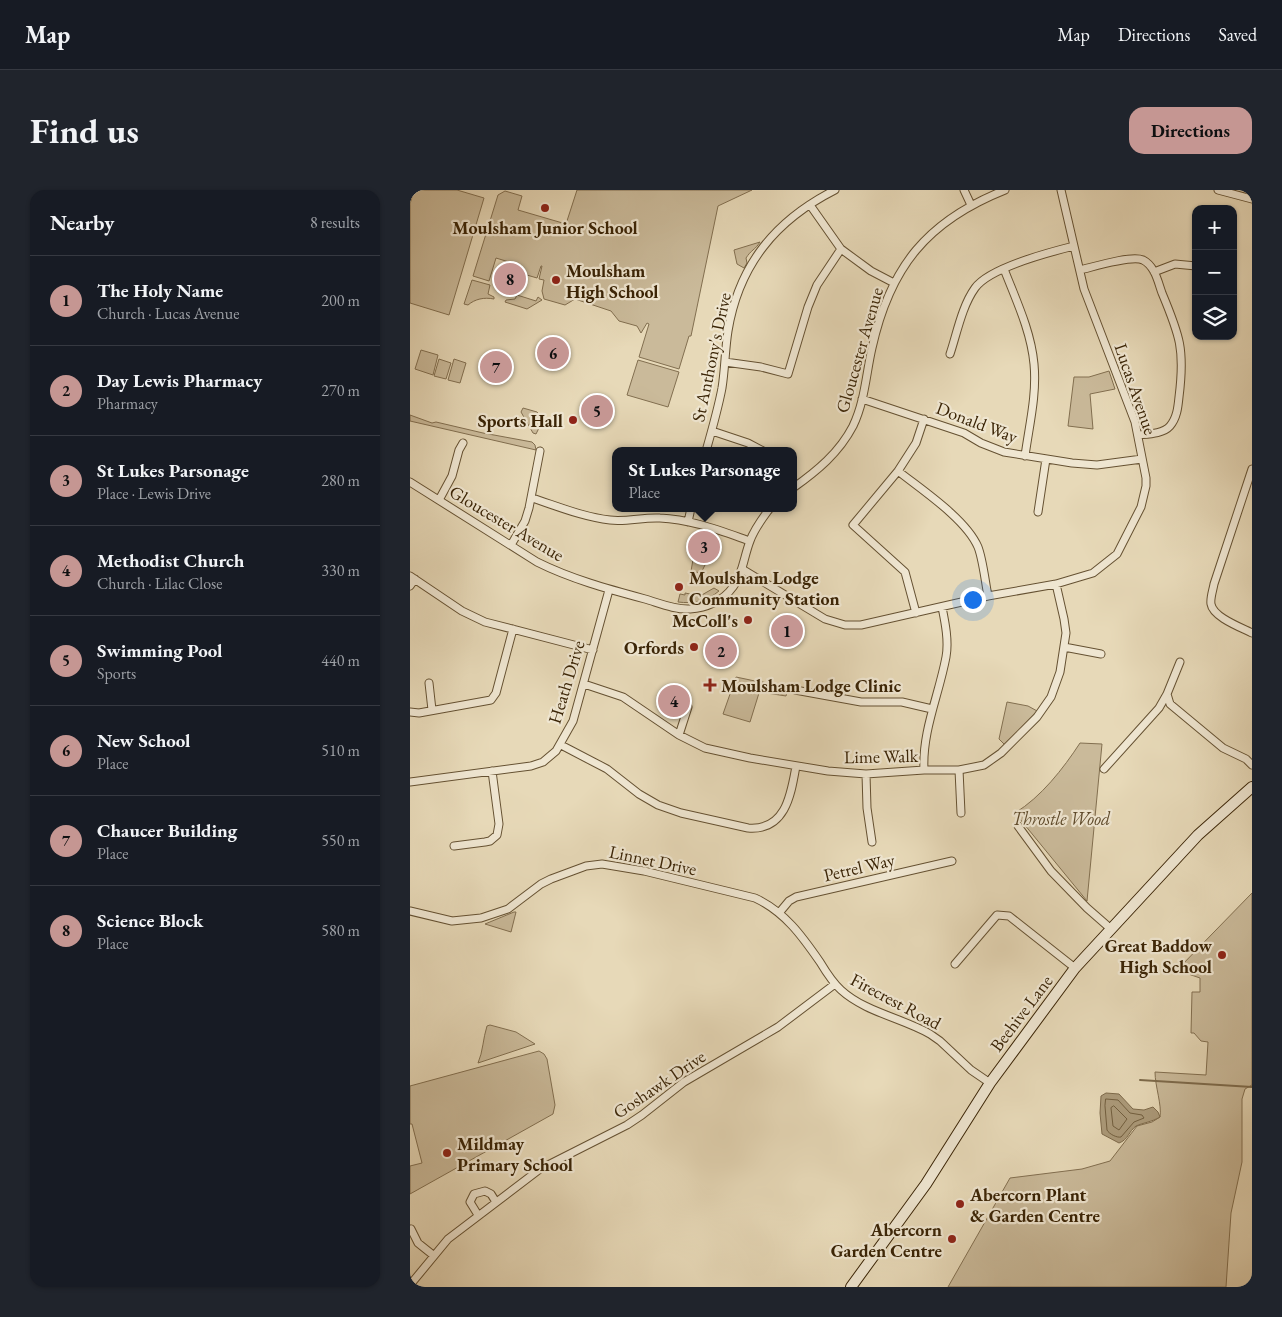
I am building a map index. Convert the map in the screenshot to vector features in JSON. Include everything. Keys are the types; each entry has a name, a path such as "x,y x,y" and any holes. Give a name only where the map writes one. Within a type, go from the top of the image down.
{"main road":[{"name":"Beehive Lane","path":"851,1287 926,1184 990,1083 1076,968 1198,835 1252,787"}],"street":[{"name":"St Anthony's Drive","path":"707,447 721,394 729,329 737,296 747,272 760,249 778,229 795,214 835,190"},
{"path":"964,190 971,205"},
{"name":"Gloucester Avenue","path":"797,482 812,474 839,448 853,425 862,399 872,348 882,312 894,283 915,250 926,238 954,216 971,205 1005,190"},
{"name":"Lucas Avenue","path":"742,569 825,619 845,625 861,625 988,596 1056,584 1093,573 1117,554 1144,500 1146,478 1131,410 1084,288 1061,190"},
{"path":"1218,190 1252,199"},
{"path":"810,205 841,249 872,271 894,283"},
{"path":"950,354 968,301 975,287 988,277 1004,269 1074,246"},
{"path":"725,362 761,367 788,374 803,323 817,285 841,249"},
{"path":"1080,270 1136,258 1146,262 1154,272 1178,334 1182,373 1177,412 1169,427 1163,431 1138,435"},
{"path":"1154,272 1175,264 1192,266"},
{"path":"1004,269 1024,319 1034,365 1032,413 1025,456"},
{"name":"Donald Way","path":"862,399 964,433 981,443 1004,452 1072,463 1098,465 1142,458"},
{"path":"916,613 904,572 853,525 898,471 916,443 924,419"},
{"path":"712,431 756,447"},
{"path":"439,500 452,476 459,450 463,443"},
{"path":"511,545 524,521 532,498 540,451"},
{"path":"1038,512 1046,459"},
{"path":"1252,469 1214,584 1210,602 1213,610 1220,616 1252,633"},
{"path":"898,471 953,515 967,530 978,547 988,596"},
{"name":"Gloucester Avenue","path":"410,482 536,562 554,571 609,590 678,608 698,608 718,601 727,594 737,582 750,541 758,524 767,512"},
{"path":"1243,496 1252,499"},
{"path":"532,498 609,520 624,521 660,518 688,522 750,541"},
{"path":"688,522 690,512"},
{"path":"410,586 413,578 462,611 486,622 593,650"},
{"name":"Lime Walk","path":"584,684 623,697 678,735 705,748 796,766 866,774 924,770 959,770 984,765 1001,753 1037,717 1051,697 1060,672 1066,633 1056,584"},
{"name":"Heath Drive","path":"410,782 537,765 552,756 561,745 572,721 609,590"},
{"path":"924,770 924,740 946,655 946,626 942,607"},
{"path":"410,712 419,713 491,700 496,693 513,629"},
{"path":"1064,647 1101,654"},
{"path":"1104,769 1159,708 1168,694 1180,662"},
{"path":"429,683 432,710"},
{"path":"796,690 861,702 902,702 932,709"},
{"path":"1168,694 1170,704 1223,748 1246,759 1252,765"},
{"path":"678,735 688,707"},
{"path":"561,745 607,769 639,794 658,805 698,818 748,828 758,828 769,824 782,813 790,796 796,766"},
{"path":"959,770 961,813"},
{"path":"454,846 490,841 496,835 499,824 492,771"},
{"path":"866,774 867,808 872,842"},
{"path":"1018,826 1051,871 1087,908 1111,929"},
{"name":"Petrel Way","path":"779,913 789,901 796,897 952,861"},
{"name":"Linnet Drive","path":"410,911 452,921 481,918 508,909 551,879 586,866 602,864 644,871 755,898 779,913"},
{"name":"Firecrest Road","path":"779,913 799,932 835,984 849,996 860,1003 930,1034 971,1070 990,1083"},
{"path":"955,964 997,915 1009,916 1076,968"},
{"name":"Goshawk Drive","path":"410,1285 448,1239 540,1169 619,1129 642,1115 684,1082 778,1027 835,984"},
{"path":"478,1215 470,1202 474,1194 485,1191 491,1194 496,1202"},
{"path":"411,1229 418,1243 433,1255"}],"green space":[{"path":"414,190 457,190 484,198 449,315 410,303 410,204"},
{"path":"577,190 752,190 718,206 691,336 689,336 679,369 639,357 649,324 647,323 641,333 637,326 619,321 611,311 575,299 565,305 544,299 542,291 544,280 539,279 542,266 537,278 520,273 522,266 496,258 489,281 473,276 498,195 505,191 522,196 518,210 566,224"},
{"path":"760,242 746,258 747,263 744,268 737,264 734,250"},
{"path":"472,280 490,285 488,294 494,297 494,299 483,298 468,305 464,304"},
{"path":"517,295 536,301 538,297 542,300 527,309 505,302 506,300 515,299"},
{"path":"421,350 438,355 433,375 415,369"},
{"path":"439,359 451,363 446,379 434,376"},
{"path":"454,359 466,363 460,383 448,380"},
{"path":"638,360 679,372 668,407 627,395"},
{"path":"1109,371 1115,389 1090,394 1093,429 1068,426 1074,377 1089,377"},
{"path":"523,408 537,412 540,416 541,424 536,434 533,433 521,412"},
{"path":"410,415 432,423 436,422 532,442 536,450 410,421"},
{"path":"694,554 707,561 701,573 691,571"},
{"path":"714,588 719,591 705,599 689,603 678,602 680,594 700,596"},
{"path":"736,677 755,681 759,693 750,722 723,714"},
{"path":"757,681 789,687 786,696 760,692"},
{"path":"1007,702 1028,706 1039,712 1006,746 999,739"},
{"name":"Throstle Wood","path":"1080,743 1102,744 1087,901 1015,813 1034,799 1051,782"},
{"path":"1252,893 1252,1085 1245,1089 1242,1099 1242,1162 1231,1213 1226,1287 948,1287 1010,1178 1082,1169 1110,1161 1137,1126 1152,1122 1160,1117 1155,1072 1206,1075 1208,1042 1201,1041 1194,1033 1191,1033 1192,992 1200,992 1200,978 1177,970"},
{"path":"516,912 511,932 485,924"},
{"path":"490,1025 516,1032 535,1044 478,1063 487,1026"},
{"name":"Mildmay Primary School","path":"539,1051 547,1059 555,1105 553,1114 410,1194 410,1166 422,1163 412,1124 410,1124 410,1086"}],"water":[{"path":"1106,1093 1119,1094 1133,1109 1144,1110 1153,1107 1160,1117 1136,1126 1119,1143 1102,1134 1101,1096"}],"waterway":[{"path":"1140,1080 1252,1087"}],"place":[{"name":"Moulsham Junior School","path":"545,208"},
{"name":"Science Block","path":"510,279"},
{"name":"Moulsham High School","path":"556,280"},
{"name":"New School","path":"553,353"},
{"name":"Chaucer Building","path":"496,367"},
{"name":"Swimming Pool","path":"597,411"},
{"name":"Sports Hall","path":"573,420"},
{"name":"St Lukes Parsonage","path":"704,547"},
{"name":"Moulsham Lodge Community Station","path":"679,587"},
{"name":"McColl's","path":"748,620"},
{"name":"The Holy Name","path":"787,631"},
{"name":"Orfords","path":"694,647"},
{"name":"Day Lewis Pharmacy","path":"721,651"},
{"name":"Moulsham Lodge Clinic","path":"710,685"},
{"name":"Methodist Church","path":"674,701"},
{"name":"Great Baddow High School","path":"1222,955"},
{"name":"Mildmay Primary School","path":"447,1153"},
{"name":"Abercorn Plant & Garden Centre","path":"960,1204"},
{"name":"Abercorn Garden Centre","path":"952,1239"}]}
